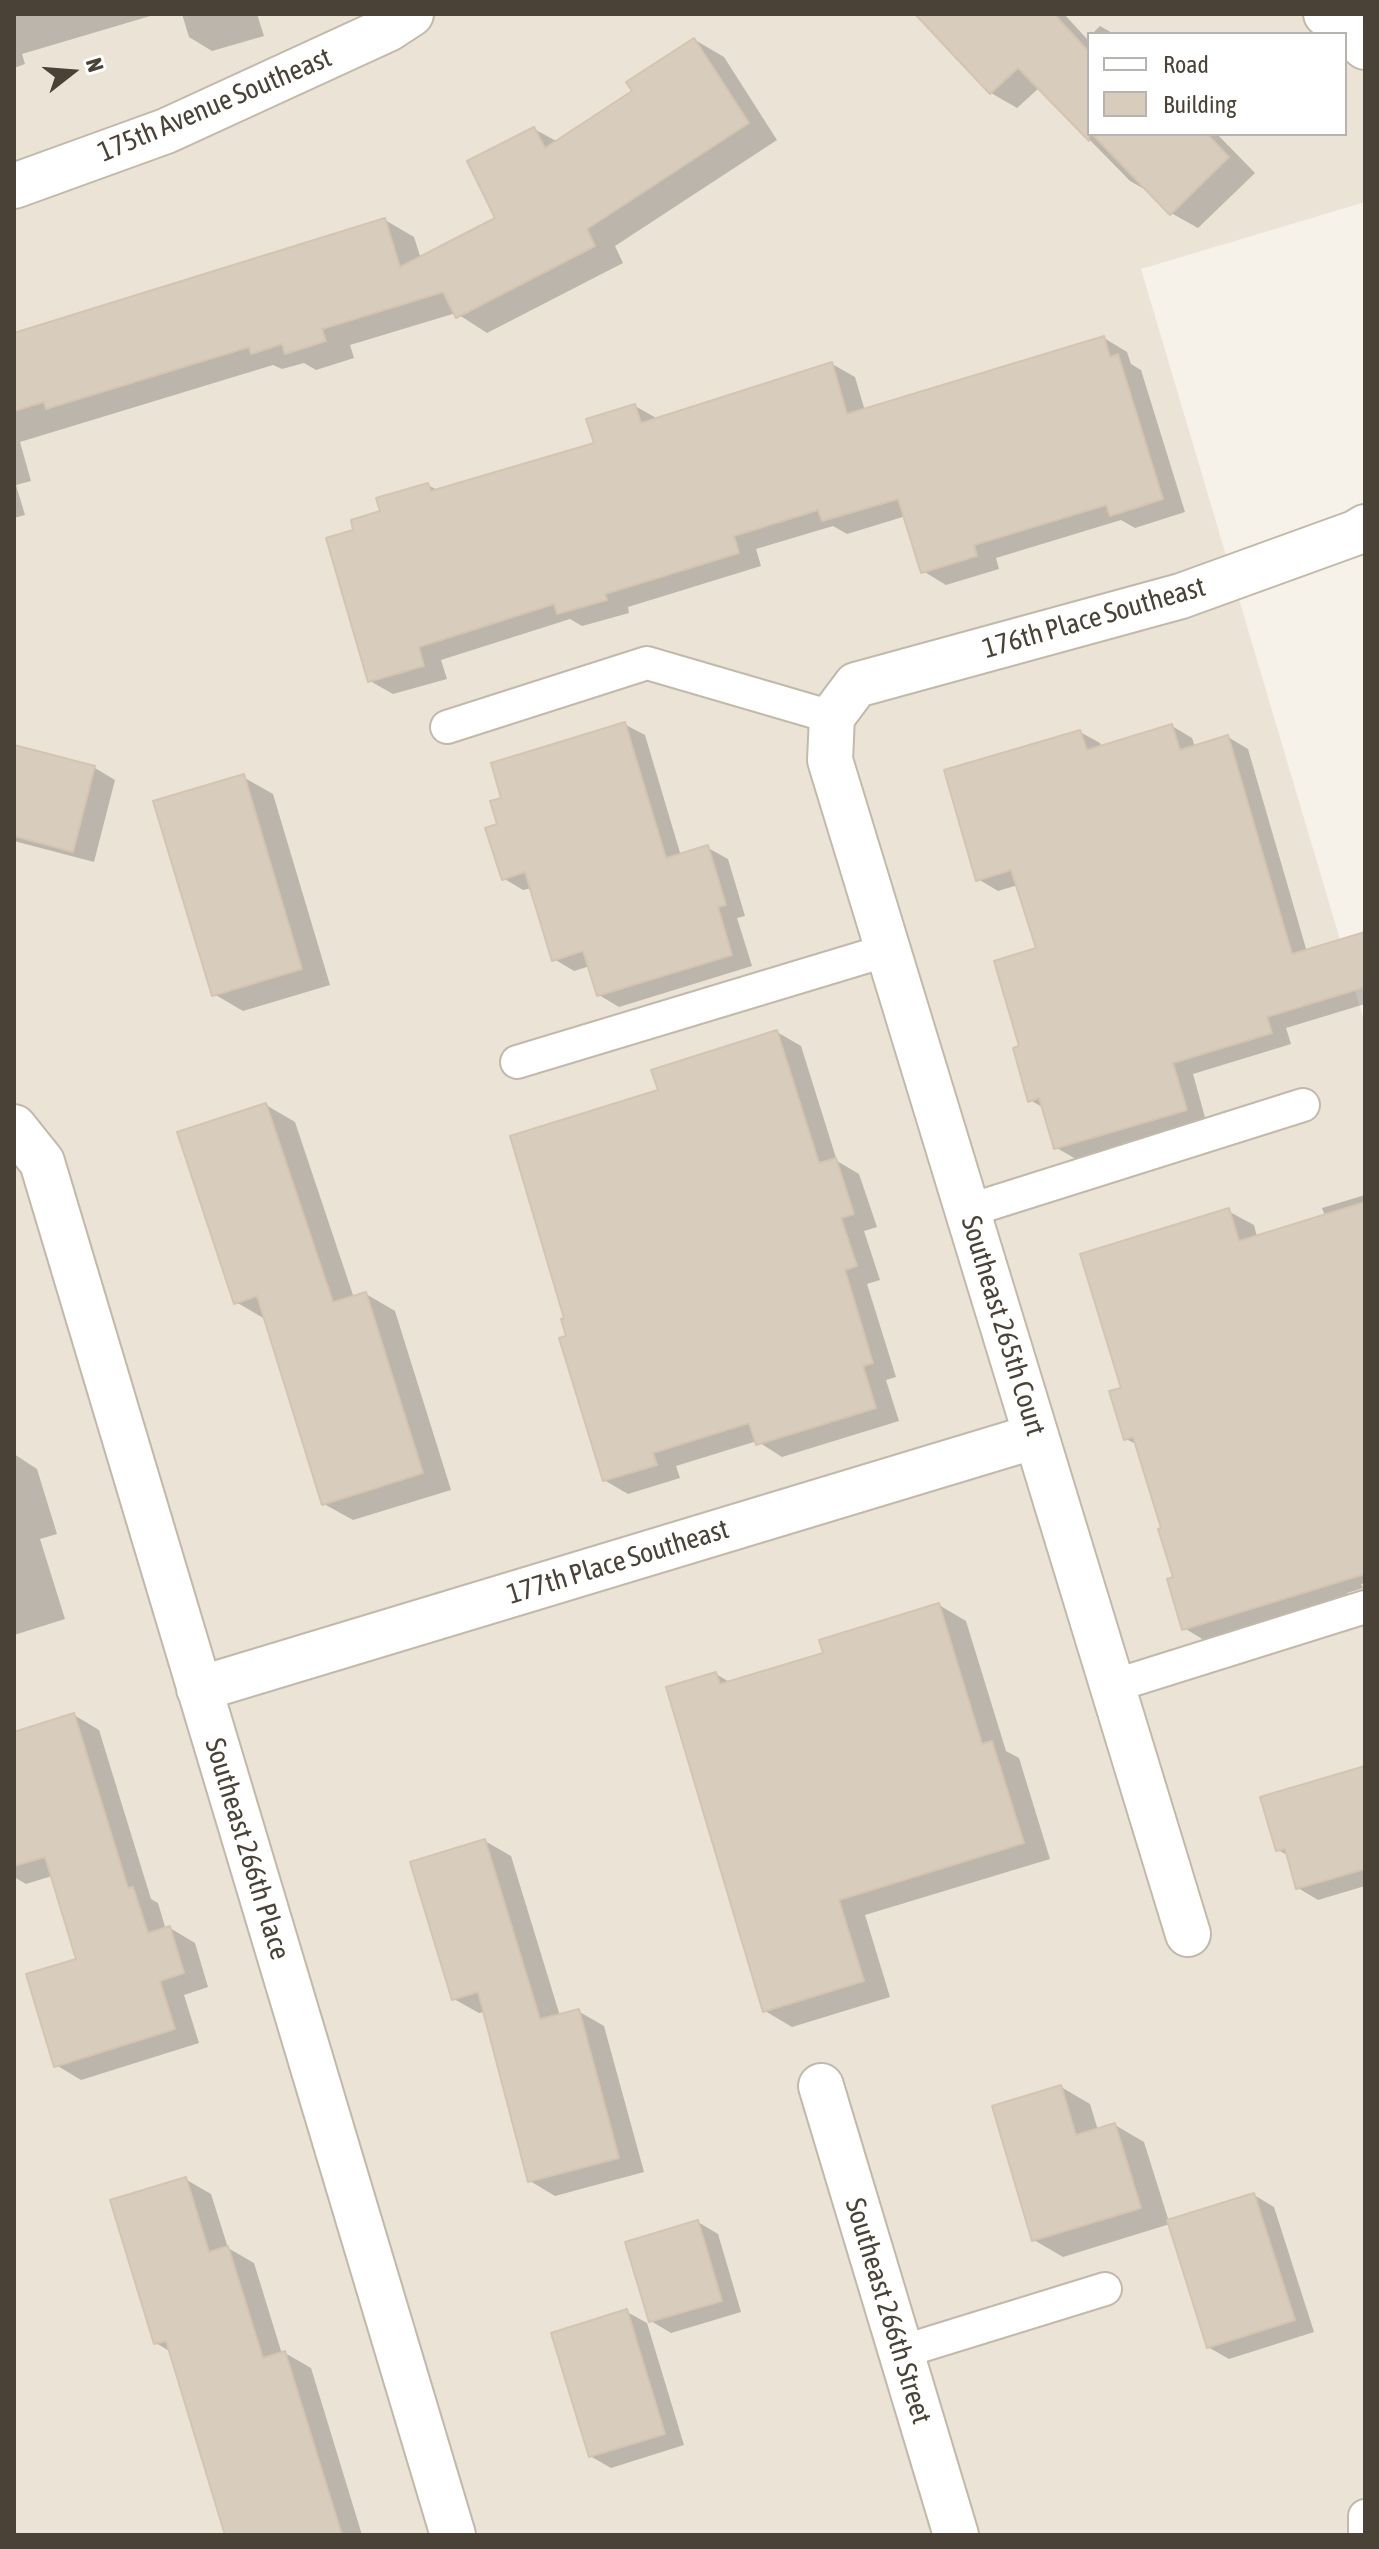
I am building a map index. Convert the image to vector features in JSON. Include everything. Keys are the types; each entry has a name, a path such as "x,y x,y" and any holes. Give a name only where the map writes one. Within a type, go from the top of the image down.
{"street":[{"name":"175th Avenue Southeast","path":"14,186 166,131 388,29 411,14"},
{"path":"1326,14 1365,47"},
{"name":"176th Place Southeast","path":"832,717 856,685 1181,596 1365,527"},
{"name":"Southeast 265th Court","path":"832,717 830,760 1188,1934"},
{"name":"Southeast 266th Place","path":"14,1127 42,1162 453,2535"},
{"name":"177th Place Southeast","path":"199,1689 1036,1436"},
{"name":"Southeast 266th Street","path":"821,2086 956,2535"}],"lane":[{"path":"447,727 647,663 832,717"},
{"path":"517,1062 888,950"},
{"path":"967,1211 1303,1105"},
{"path":"1113,1686 1365,1607"},
{"path":"901,2352 1105,2289"},
{"path":"1365,2516 1365,2535"}],"shaded area":[{"path":"14,14 1365,14 1365,202 1141,269 1365,1024 1365,2535 14,2535"}],"building":[{"path":"915,14 1054,14 1087,50 1089,141 1018,68 990,94"},
{"path":"694,38 749,123 587,229 595,246 456,318 443,292 322,329 326,341 285,354 282,344 251,354 249,347 46,409 44,402 14,411 14,333 385,218 400,267 495,218 467,161 534,127 545,148 632,91 626,82"},
{"path":"1094,136 1209,136 1229,157 1170,215"},
{"path":"1104,336 1110,357 1118,354 1163,499 1110,516 1106,505 974,545 977,556 921,573 898,499 822,521 818,510 734,536 739,553 605,594 607,600 557,614 554,604 419,647 424,666 368,682 326,538 353,530 351,520 380,511 376,498 428,483 431,491 594,443 586,419 635,404 641,423 832,362 847,414"},
{"path":"625,722 666,858 708,845 726,905 718,907 732,955 597,996 583,951 552,961 525,872 502,880 485,828 497,824 490,801 501,798 491,763"},
{"path":"1172,724 1180,750 1228,735 1292,954 1365,932 1365,987 1267,1017 1272,1033 1173,1063 1187,1110 1054,1149 1039,1098 1028,1102 1013,1048 1019,1046 994,961 1036,948 1011,870 976,881 944,770 1080,730 1087,750"},
{"path":"14,745 95,766 73,852 14,836"},
{"path":"244,774 302,969 212,996 153,801"},
{"path":"777,1030 819,1163 836,1158 854,1214 841,1218 857,1266 845,1270 873,1363 863,1366 876,1408 756,1445 749,1423 653,1453 657,1465 603,1481 559,1338 566,1336 561,1319 564,1318 510,1136 658,1090 651,1070"},
{"path":"266,1103 333,1302 366,1292 423,1473 322,1505 257,1296 234,1304 177,1132"},
{"path":"1365,1202 1365,1574 1182,1630 1167,1579 1173,1577 1158,1529 1161,1528 1133,1437 1124,1440 1109,1391 1121,1388 1080,1254 1229,1208 1239,1241"},
{"path":"939,1603 982,1744 992,1741 1024,1843 839,1900 864,1981 763,2012 666,1687 716,1672 720,1684 823,1653 819,1640"},
{"path":"74,1713 128,1888 133,1887 148,1933 170,1926 184,1973 160,1981 175,2029 54,2067 26,1974 76,1959 45,1857 14,1866 14,1732"},
{"path":"1365,1766 1365,1869 1296,1889 1285,1849 1276,1851 1260,1797"},
{"path":"485,1839 540,2019 579,2009 619,2158 528,2182 478,1992 452,2000 410,1862"},
{"path":"1061,2085 1076,2135 1115,2123 1141,2208 1032,2241 992,2106"},
{"path":"186,2177 209,2252 228,2246 263,2358 285,2351 342,2535 225,2535 166,2341 154,2344 110,2200"},
{"path":"1254,2193 1295,2320 1207,2348 1167,2220"},
{"path":"698,2220 722,2301 649,2322 625,2242"},
{"path":"627,2309 665,2434 589,2457 551,2333"}]}
